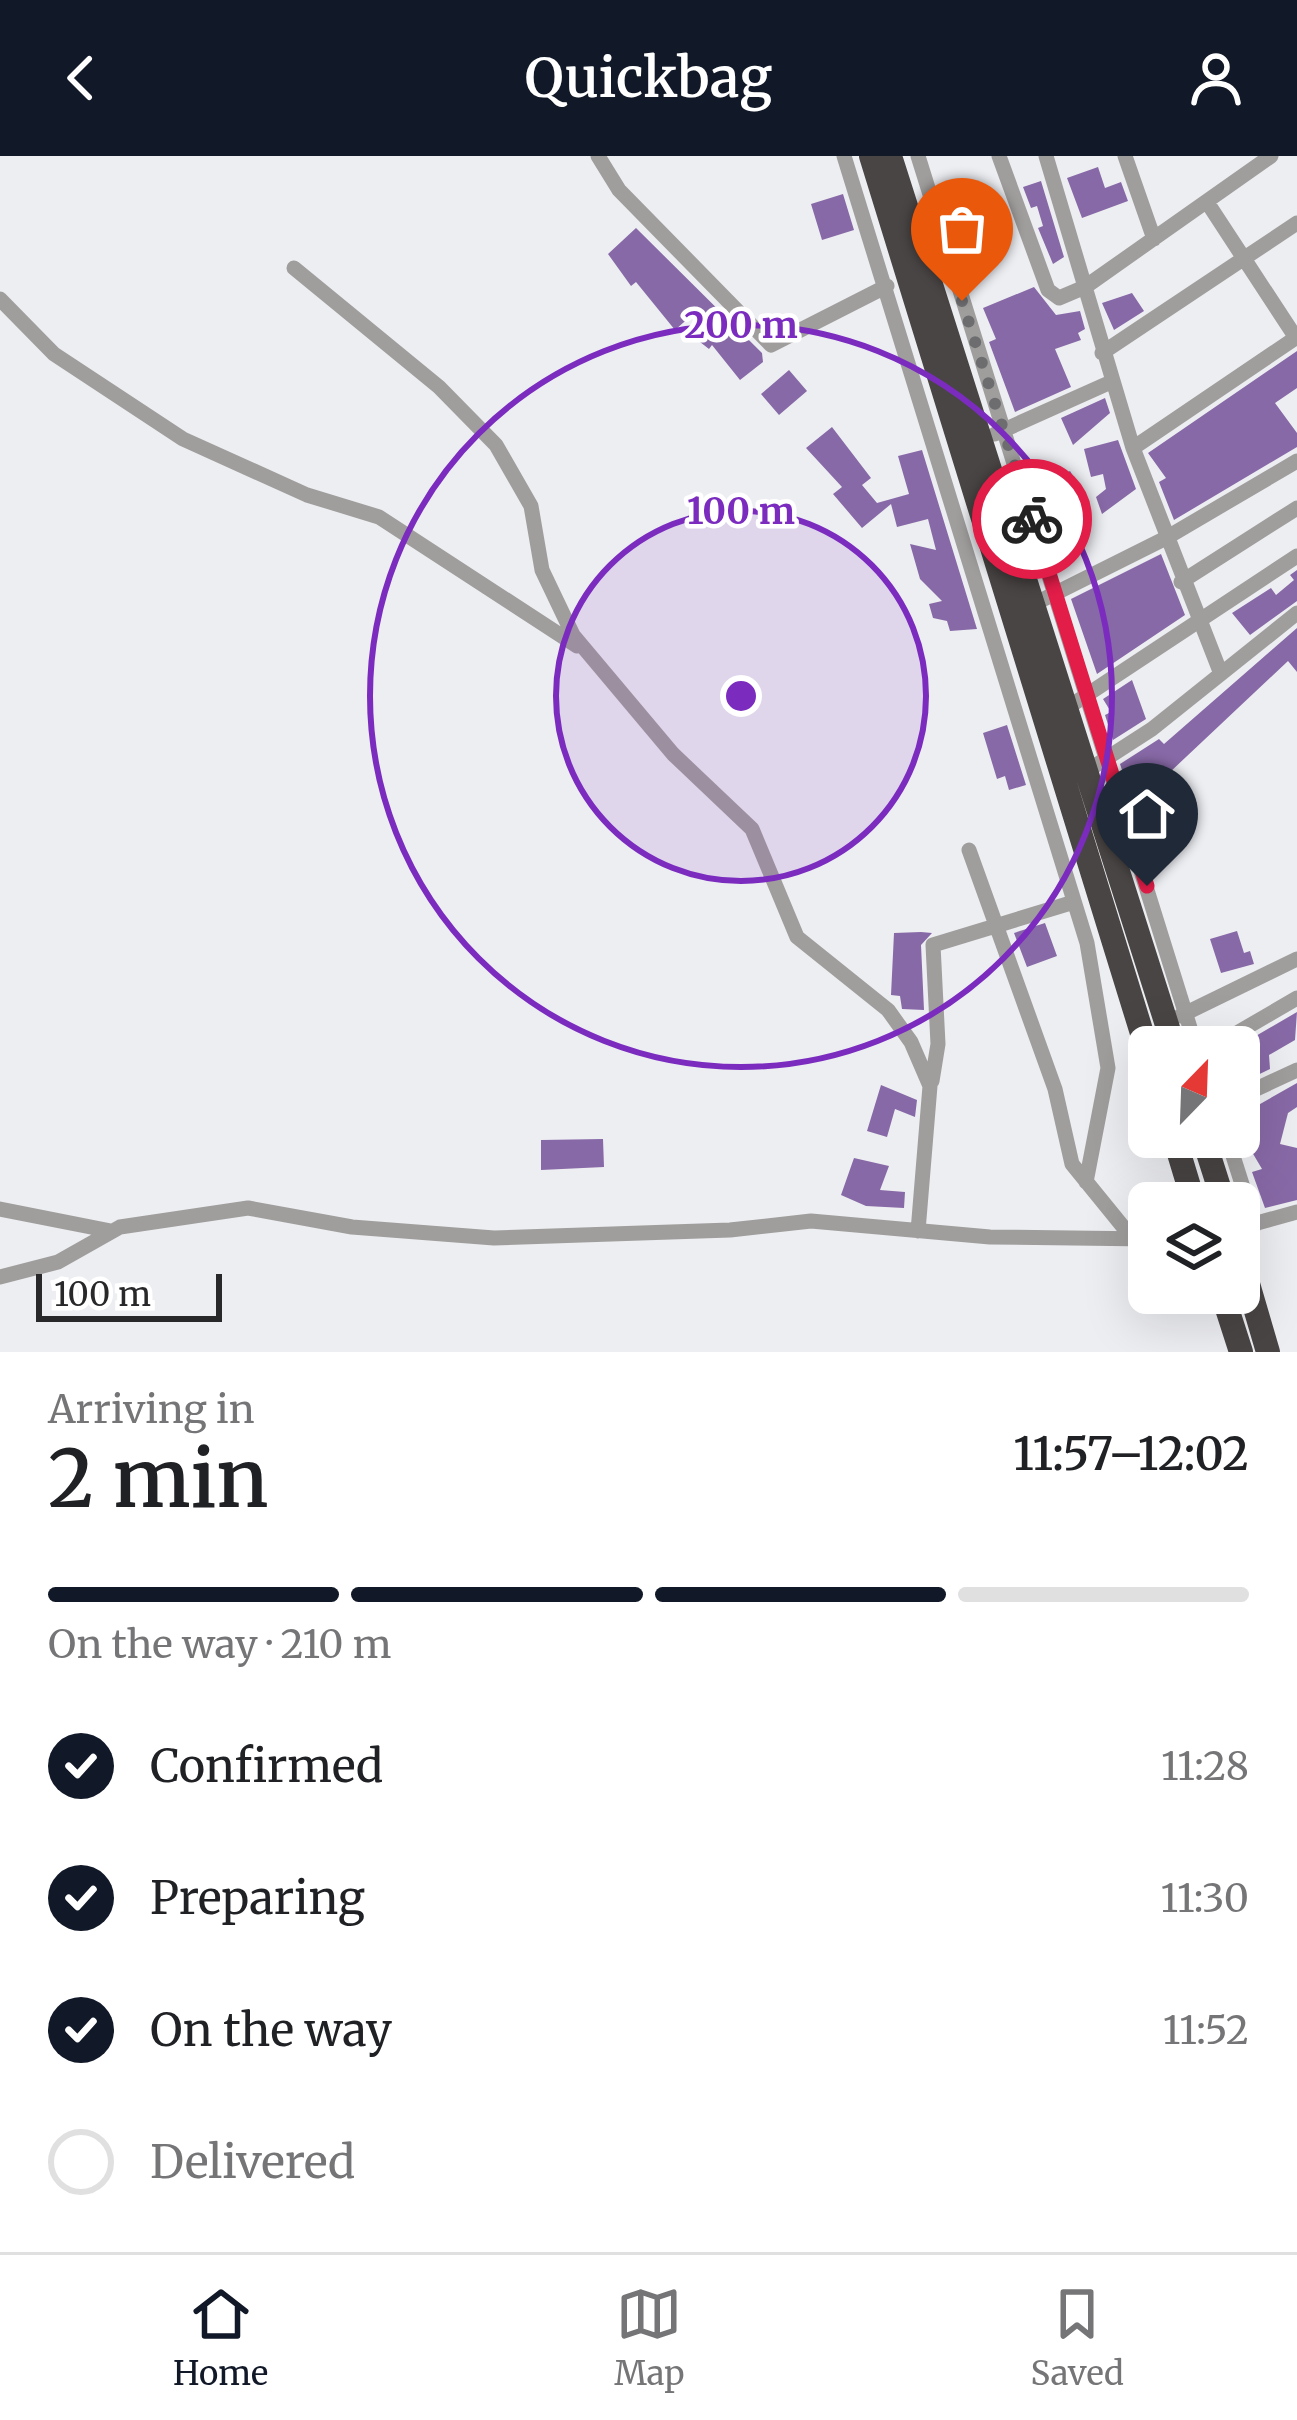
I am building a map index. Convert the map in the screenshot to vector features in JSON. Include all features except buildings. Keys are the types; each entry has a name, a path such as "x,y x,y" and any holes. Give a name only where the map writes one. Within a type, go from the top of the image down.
{"highway":[{"path":"871,156 1139,1026"},
{"path":"890,156 992,435 1034,604 1077,701 1175,1026"},
{"path":"1229,1314 1241,1352"},
{"path":"1257,1314 1268,1352"}],"street":[{"path":"598,156 619,190 771,345 887,286"},
{"path":"844,156 1074,902 1100,1007 1108,1068 1086,1182"},
{"path":"918,156 992,435 1057,592 1077,701 1297,556"},
{"path":"999,156 1050,293 1062,298 1271,156"},
{"path":"1046,156 1133,448 1181,582 1221,674"},
{"path":"1124,156 1154,239"},
{"path":"1133,448 1296,338 1207,202"},
{"path":"1102,353 1297,223"},
{"path":"294,268 450,397 496,445 531,506 542,570 585,651 673,754 752,829 797,937 888,1010 911,1042 930,1086"},
{"path":"0,299 54,354 184,439 308,495 379,517 585,651"},
{"path":"992,435 1112,382"},
{"path":"1034,604 1166,538 1297,461"},
{"path":"1181,582 1297,508"},
{"path":"1097,765 1297,614"},
{"path":"969,850 1055,1089 1072,1163 1128,1226"},
{"path":"918,1231 938,1044 933,945 1074,902"},
{"path":"1181,1026 1175,1018 1297,959"},
{"path":"1249,1026 1297,998"},
{"path":"1260,1087 1297,1070"},
{"path":"0,1209 111,1231 248,1208 352,1227 494,1238 730,1230 811,1221 918,1231 1128,1239"},
{"path":"1260,1223 1297,1212"},
{"path":"0,1277 58,1262 111,1231"}],"way so far":[{"path":"962,301 1032,519"}],"route":[{"path":"1032,519 1147,886"}]}
